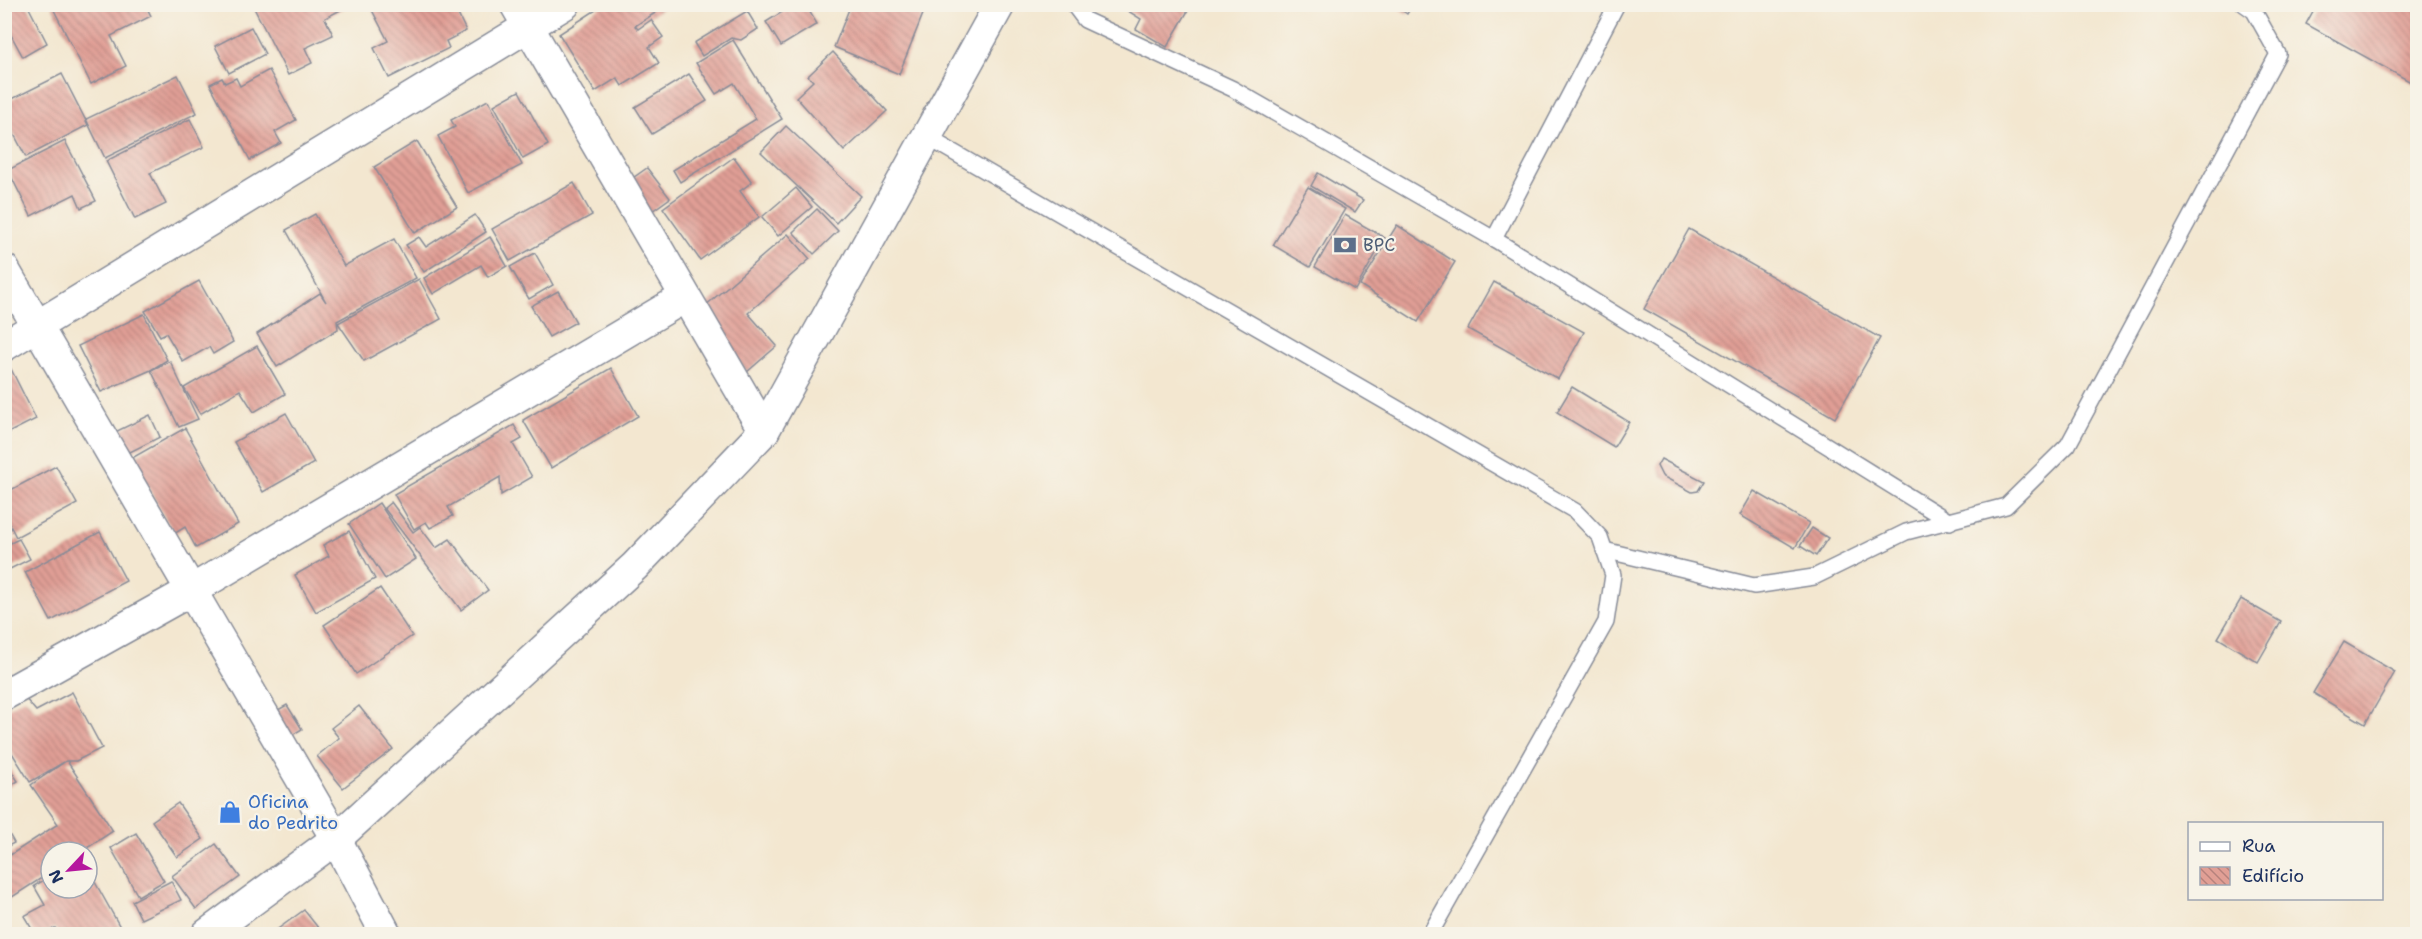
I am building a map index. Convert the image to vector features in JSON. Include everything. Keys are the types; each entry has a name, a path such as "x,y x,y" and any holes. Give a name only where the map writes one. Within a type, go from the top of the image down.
{"street":[{"path":"4,346 38,327 521,15 565,4"},
{"path":"207,934 336,839 635,566 764,432 1000,4"},
{"path":"521,15 764,432"},
{"path":"4,268 336,839 386,934"},
{"path":"4,695 192,590 685,297"}],"lane":[{"path":"1074,4 1085,20 1233,89 1494,238 1950,522"},
{"path":"1494,238 1617,4"},
{"path":"1604,550 1754,585 1772,585 1814,577 1906,532 2006,506 2068,445 2278,54 2254,11 2244,4"},
{"path":"927,137 1575,511 1600,537 1613,575 1606,622 1430,934"}],"building":[{"path":"27,4 47,43 23,57 4,22 4,5"},
{"path":"51,4 145,4 151,16 111,36 126,66 91,84"},
{"path":"252,4 352,4 325,18 333,35 305,48 312,63 288,75"},
{"path":"383,4 453,4 466,31 446,41 449,48 389,78 374,48 388,41 372,10"},
{"path":"605,4 669,4 635,26 638,29 651,20 663,37 649,47 659,63 622,86 617,78 595,92 559,34"},
{"path":"795,4 805,4 817,24 781,46 766,22"},
{"path":"851,4 927,4 899,74 834,47"},
{"path":"1117,4 1192,4 1167,47 1136,29 1141,19"},
{"path":"1393,4 1413,4 1407,14"},
{"path":"2317,4 2418,4 2418,86 2306,24"},
{"path":"747,11 758,29 741,40 731,38 702,56 694,43"},
{"path":"251,27 265,54 229,73 215,46"},
{"path":"733,40 782,119 680,182 673,170 756,119 734,83 716,94 696,63"},
{"path":"833,52 887,111 844,151 796,97 813,81 808,76"},
{"path":"269,70 296,120 275,132 281,143 250,160 210,84 222,78 225,83 236,78 240,86"},
{"path":"62,74 88,125 26,157 4,115 4,103"},
{"path":"689,74 707,101 652,134 635,107"},
{"path":"178,75 197,113 105,158 86,119"},
{"path":"519,91 548,145 523,159 494,105"},
{"path":"488,100 522,165 468,193 438,136 455,127 451,120"},
{"path":"190,119 204,147 150,173 166,204 135,219 106,161"},
{"path":"786,126 861,196 836,223 761,152"},
{"path":"65,141 96,201 81,208 75,194 31,216 8,170"},
{"path":"417,141 457,207 415,233 374,167"},
{"path":"734,157 752,182 740,191 759,217 700,260 663,208"},
{"path":"647,168 670,198 645,216 623,185"},
{"path":"1318,173 1363,200 1355,212 1311,186"},
{"path":"574,183 592,215 510,261 492,229"},
{"path":"1308,187 1345,209 1310,267 1273,245"},
{"path":"796,188 812,207 778,236 762,217"},
{"path":"817,209 838,231 814,254 793,232"},
{"path":"315,214 344,266 394,239 416,278 337,321 338,329 277,367 257,334 320,293 326,302 286,230"},
{"path":"475,215 486,232 424,272 406,245 419,237 426,247"},
{"path":"1345,215 1385,238 1355,290 1315,267"},
{"path":"1397,225 1455,262 1418,322 1360,285"},
{"path":"1689,229 1880,338 1835,418 1644,309"},
{"path":"788,234 810,259 748,313 777,346 747,372 696,314"},
{"path":"490,237 507,266 488,277 481,265 433,294 424,278"},
{"path":"535,253 553,285 529,299 510,267"},
{"path":"419,279 441,319 364,361 338,323"},
{"path":"199,281 233,342 213,354 209,347 183,362 166,333 160,336 145,311"},
{"path":"1494,282 1584,332 1558,379 1468,329"},
{"path":"558,291 576,322 549,337 531,306"},
{"path":"144,314 167,360 151,370 101,392 78,346"},
{"path":"257,346 285,394 254,412 240,390 200,414 184,388"},
{"path":"170,361 198,419 179,427 151,370"},
{"path":"611,368 638,416 551,468 523,420"},
{"path":"11,369 36,419 4,435 4,372"},
{"path":"1572,387 1629,422 1614,447 1557,412"},
{"path":"286,413 314,463 263,492 234,442"},
{"path":"150,415 160,437 126,454 115,432"},
{"path":"514,425 522,439 513,444 532,477 501,495 500,477 448,507 453,516 430,528 426,522 414,529 394,494"},
{"path":"185,428 238,524 196,548 185,527 174,534 132,458"},
{"path":"1661,459 1704,481 1698,491 1692,492 1662,476 1657,466"},
{"path":"56,466 77,504 16,537 5,515 5,493"},
{"path":"1754,491 1809,523 1795,548 1740,515"},
{"path":"391,502 413,532 420,527 436,548 450,539 488,590 461,610 384,508"},
{"path":"379,503 416,559 385,579 349,524"},
{"path":"1812,528 1828,538 1816,556 1800,546"},
{"path":"349,531 375,579 316,612 295,575 329,556 323,545"},
{"path":"100,532 126,581 51,621 25,572"},
{"path":"19,539 30,559 4,572 4,546"},
{"path":"380,588 412,636 356,674 324,625"},
{"path":"2241,599 2281,622 2258,662 2218,638"},
{"path":"4,626 11,640 4,643"},
{"path":"2344,642 2395,672 2365,724 2313,693"},
{"path":"72,692 102,748 76,761 67,761 113,831 99,840 39,840 39,880 6,901 4,859 58,824 31,785 66,761 30,782 4,740 4,711 25,698 36,711"},
{"path":"287,705 302,729 284,740 269,715"},
{"path":"359,706 393,749 343,788 317,756 339,738 331,728"},
{"path":"4,760 18,781 4,790"},
{"path":"178,803 203,839 177,857 152,821"},
{"path":"4,825 14,843 4,848"},
{"path":"136,833 164,881 138,896 111,848"},
{"path":"216,844 240,877 196,909 172,876"},
{"path":"171,881 181,900 141,919 132,901"},
{"path":"39,883 39,895 34,886"},
{"path":"99,889 120,927 106,934 58,934 55,928 43,934 35,934 24,916 45,905 42,900 99,900"},
{"path":"304,910 323,934 271,934"}],"place":[{"name":"BPC","path":"1345,245"},
{"name":"Oficina do Pedrito","path":"230,812"}]}
